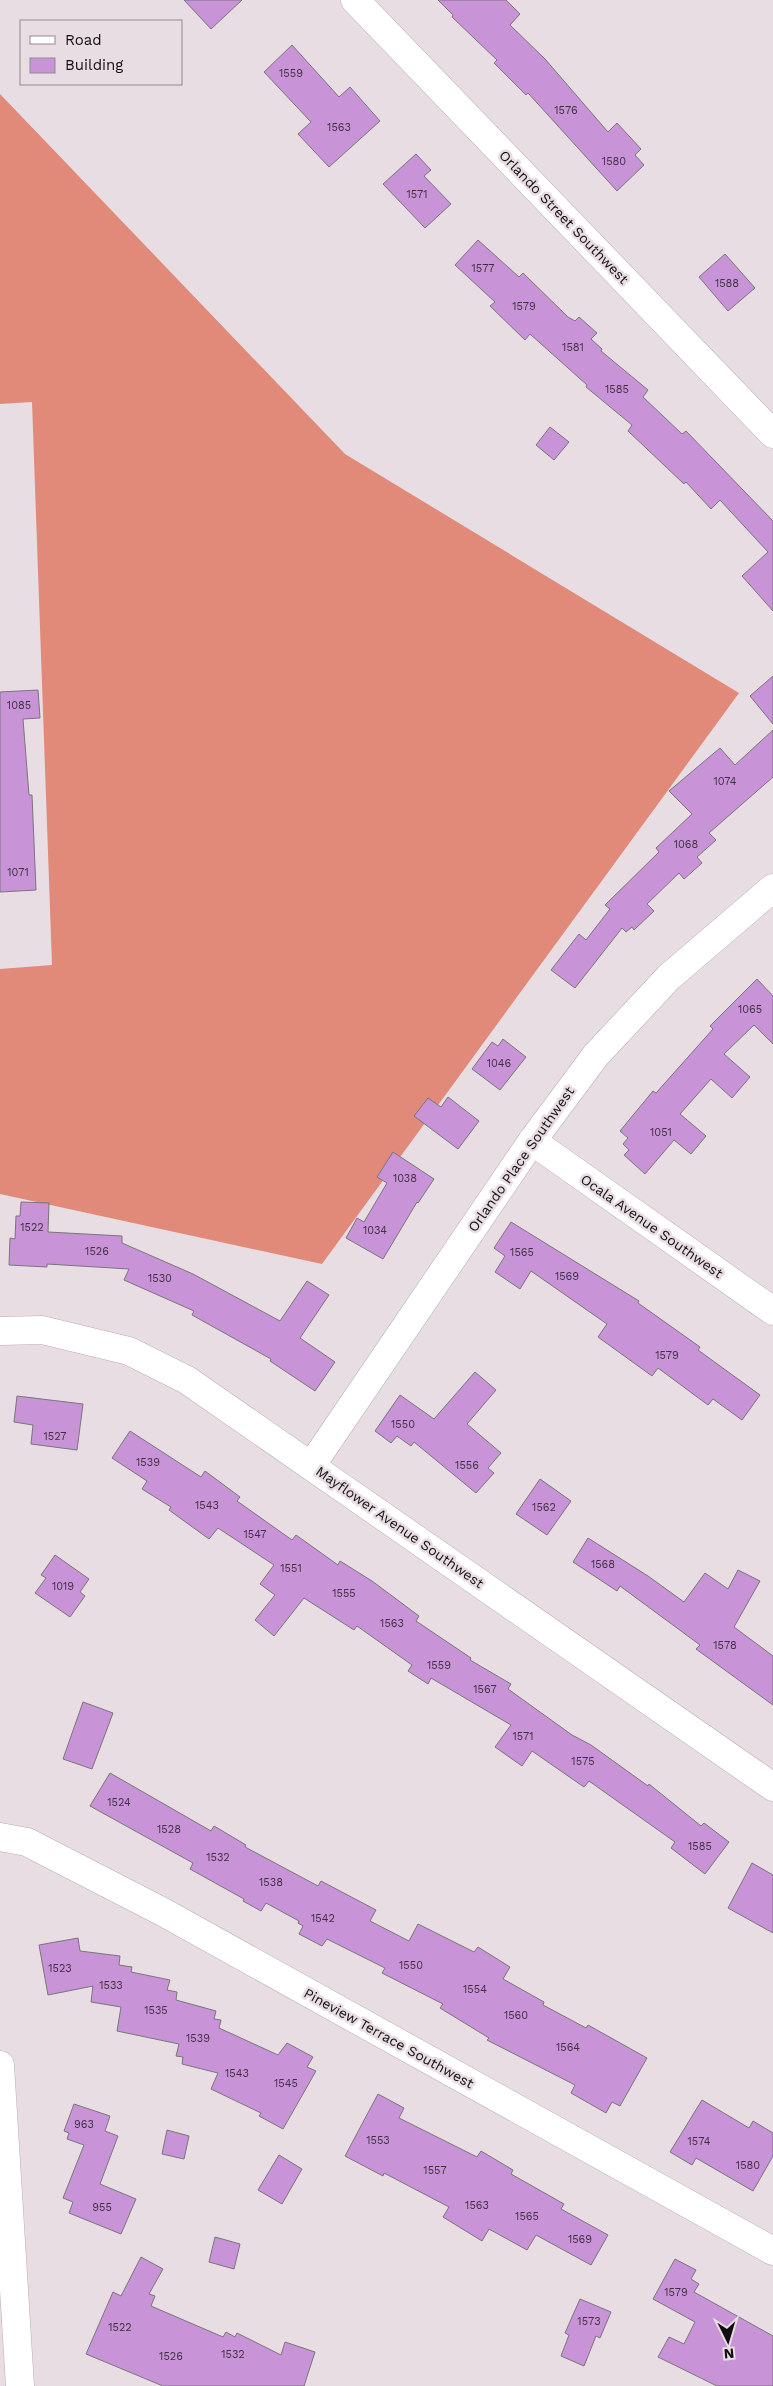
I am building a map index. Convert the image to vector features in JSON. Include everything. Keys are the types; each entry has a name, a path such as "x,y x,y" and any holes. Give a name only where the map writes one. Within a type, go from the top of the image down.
{"street":[{"name":"Orlando Street Southwest","path":"355,0 773,434"},
{"name":"Orlando Place Southwest","path":"311,1466 532,1141 596,1055 669,977 773,888"},
{"name":"Ocala Avenue Southwest","path":"532,1141 773,1310"},
{"name":"Mayflower Avenue Southwest","path":"0,1331 42,1330 129,1351 187,1380 773,1787"},
{"name":"Pineview Terrace Southwest","path":"0,1837 27,1842 163,1912 773,2251"},
{"path":"0,2065 20,2386"}],"shaded area":[{"path":"0,94 345,454 739,693 322,1264 0,1194 0,969 52,965 32,402 0,404"}],"building":[{"path":"184,0 242,0 211,29"},
{"path":"438,0 506,0 520,14 510,25 545,59 608,132 617,123 641,149 635,155 644,165 617,191 528,93 526,95 494,63 497,60 452,17 453,15"},
{"path":"292,45 339,97 350,87 380,121 329,167 298,134 311,122 264,72"},
{"path":"416,154 431,170 424,176 451,204 425,228 383,184"},
{"path":"478,240 519,277 523,273 568,317 575,321 579,317 597,333 591,339 602,349 601,351 648,390 643,397 682,434 686,431 773,521 773,611 742,576 768,552 720,500 711,509 686,482 684,484 628,431 632,425 586,387 587,385 530,334 525,340 490,306 495,302 455,265"},
{"path":"725,254 755,288 728,311 699,277"},
{"path":"550,427 569,442 554,460 536,445"},
{"path":"773,676 773,724 750,696"},
{"path":"38,690 40,718 23,719 29,795 32,795 36,890 0,892 0,692"},
{"path":"773,730 773,777 709,833 716,840 697,857 702,863 684,879 679,873 647,904 654,911 634,930 632,927 626,932 622,928 575,988 551,970 579,934 586,940 610,909 605,905 659,852 656,848 692,814 669,791 720,748 735,765"},
{"path":"757,979 773,996 773,1044 754,1025 724,1054 750,1077 732,1098 711,1079 680,1114 706,1136 691,1154 674,1140 645,1174 624,1155 629,1150 623,1144 628,1138 620,1131 653,1091 656,1093 713,1029 710,1026"},
{"path":"503,1039 526,1057 500,1090 472,1069 492,1042 498,1046"},
{"path":"448,1097 479,1121 458,1149 414,1116 428,1098 441,1107"},
{"path":"393,1152 434,1179 417,1202 383,1259 346,1238 357,1218 364,1222 387,1183 377,1177"},
{"path":"21,1202 49,1203 48,1232 122,1236 122,1243 193,1274 280,1321 307,1281 329,1295 300,1338 335,1362 315,1391 270,1361 271,1359 192,1315 194,1311 124,1280 129,1269 47,1264 47,1267 9,1265 10,1238 15,1239 16,1216 20,1216"},
{"path":"511,1222 639,1301 638,1303 700,1347 698,1350 760,1395 742,1420 713,1399 708,1405 658,1368 652,1376 598,1337 607,1324 531,1271 520,1289 495,1272 505,1256 494,1248"},
{"path":"475,1372 496,1390 467,1424 501,1453 488,1468 494,1473 476,1493 414,1442 411,1446 397,1436 391,1443 375,1431 400,1395 434,1419"},
{"path":"17,1396 83,1404 77,1450 31,1444 33,1425 14,1422"},
{"path":"130,1431 201,1477 205,1471 240,1497 237,1501 292,1540 296,1535 338,1565 340,1561 372,1581 419,1616 416,1621 471,1658 470,1660 511,1684 508,1689 572,1735 591,1745 648,1786 649,1784 701,1826 704,1823 729,1842 705,1874 671,1848 675,1842 589,1781 584,1787 532,1751 522,1766 495,1747 511,1725 431,1678 428,1684 408,1671 412,1665 357,1626 354,1630 304,1598 274,1636 255,1620 275,1595 260,1584 274,1565 218,1528 209,1539 169,1510 171,1507 142,1489 147,1481 112,1458"},
{"path":"540,1479 571,1501 547,1535 516,1514"},
{"path":"588,1538 648,1576 684,1602 705,1573 728,1589 738,1570 760,1581 734,1627 773,1656 773,1705 696,1649 700,1645 620,1586 617,1591 573,1562"},
{"path":"55,1555 89,1579 80,1592 85,1596 70,1617 35,1593 46,1578 41,1575"},
{"path":"83,1702 113,1713 92,1769 63,1759"},
{"path":"110,1773 211,1831 214,1826 246,1845 245,1847 318,1886 321,1881 376,1910 370,1921 409,1941 418,1924 474,1952 478,1947 510,1967 503,1979 544,2002 543,2005 586,2028 588,2025 647,2058 620,2106 612,2102 606,2113 571,2093 575,2085 487,2040 489,2038 440,2008 443,2004 382,1973 385,1968 327,1939 322,1946 299,1934 303,1926 298,1923 299,1921 266,1903 261,1911 243,1901 244,1899 190,1869 193,1863 90,1806"},
{"path":"752,1863 773,1875 773,1933 728,1908"},
{"path":"78,1938 80,1951 120,1956 119,1965 132,1967 131,1972 170,1980 167,1990 177,1992 176,2000 216,2011 214,2019 221,2020 219,2028 278,2055 287,2043 313,2057 307,2067 316,2071 283,2129 259,2116 261,2113 211,2089 218,2073 182,2064 183,2057 176,2056 179,2044 117,2031 121,2007 91,2002 93,1986 48,1995 39,1945"},
{"path":"378,2094 404,2108 399,2118 477,2157 481,2151 513,2170 511,2174 564,2204 561,2209 608,2235 591,2265 536,2235 527,2250 489,2229 482,2241 443,2217 449,2207 384,2173 383,2176 345,2156"},
{"path":"702,2100 749,2128 753,2121 773,2133 773,2156 753,2191 696,2158 692,2165 670,2152"},
{"path":"74,2104 110,2116 105,2131 118,2136 100,2184 136,2199 121,2234 69,2213 73,2202 63,2198 84,2145 67,2139 69,2133 64,2131"},
{"path":"167,2130 189,2136 184,2159 162,2154"},
{"path":"279,2155 302,2169 282,2204 258,2190"},
{"path":"215,2237 240,2244 234,2269 209,2262"},
{"path":"141,2257 163,2269 149,2294 155,2296 151,2306 223,2337 226,2332 235,2337 237,2333 281,2355 285,2342 315,2352 304,2386 163,2386 86,2354 113,2292 121,2296"},
{"path":"675,2259 696,2270 691,2279 699,2284 694,2292 773,2336 773,2386 717,2386 658,2357 669,2337 684,2344 695,2322 653,2299"},
{"path":"580,2299 611,2312 600,2338 596,2336 584,2366 561,2356 569,2335 565,2333"}]}
